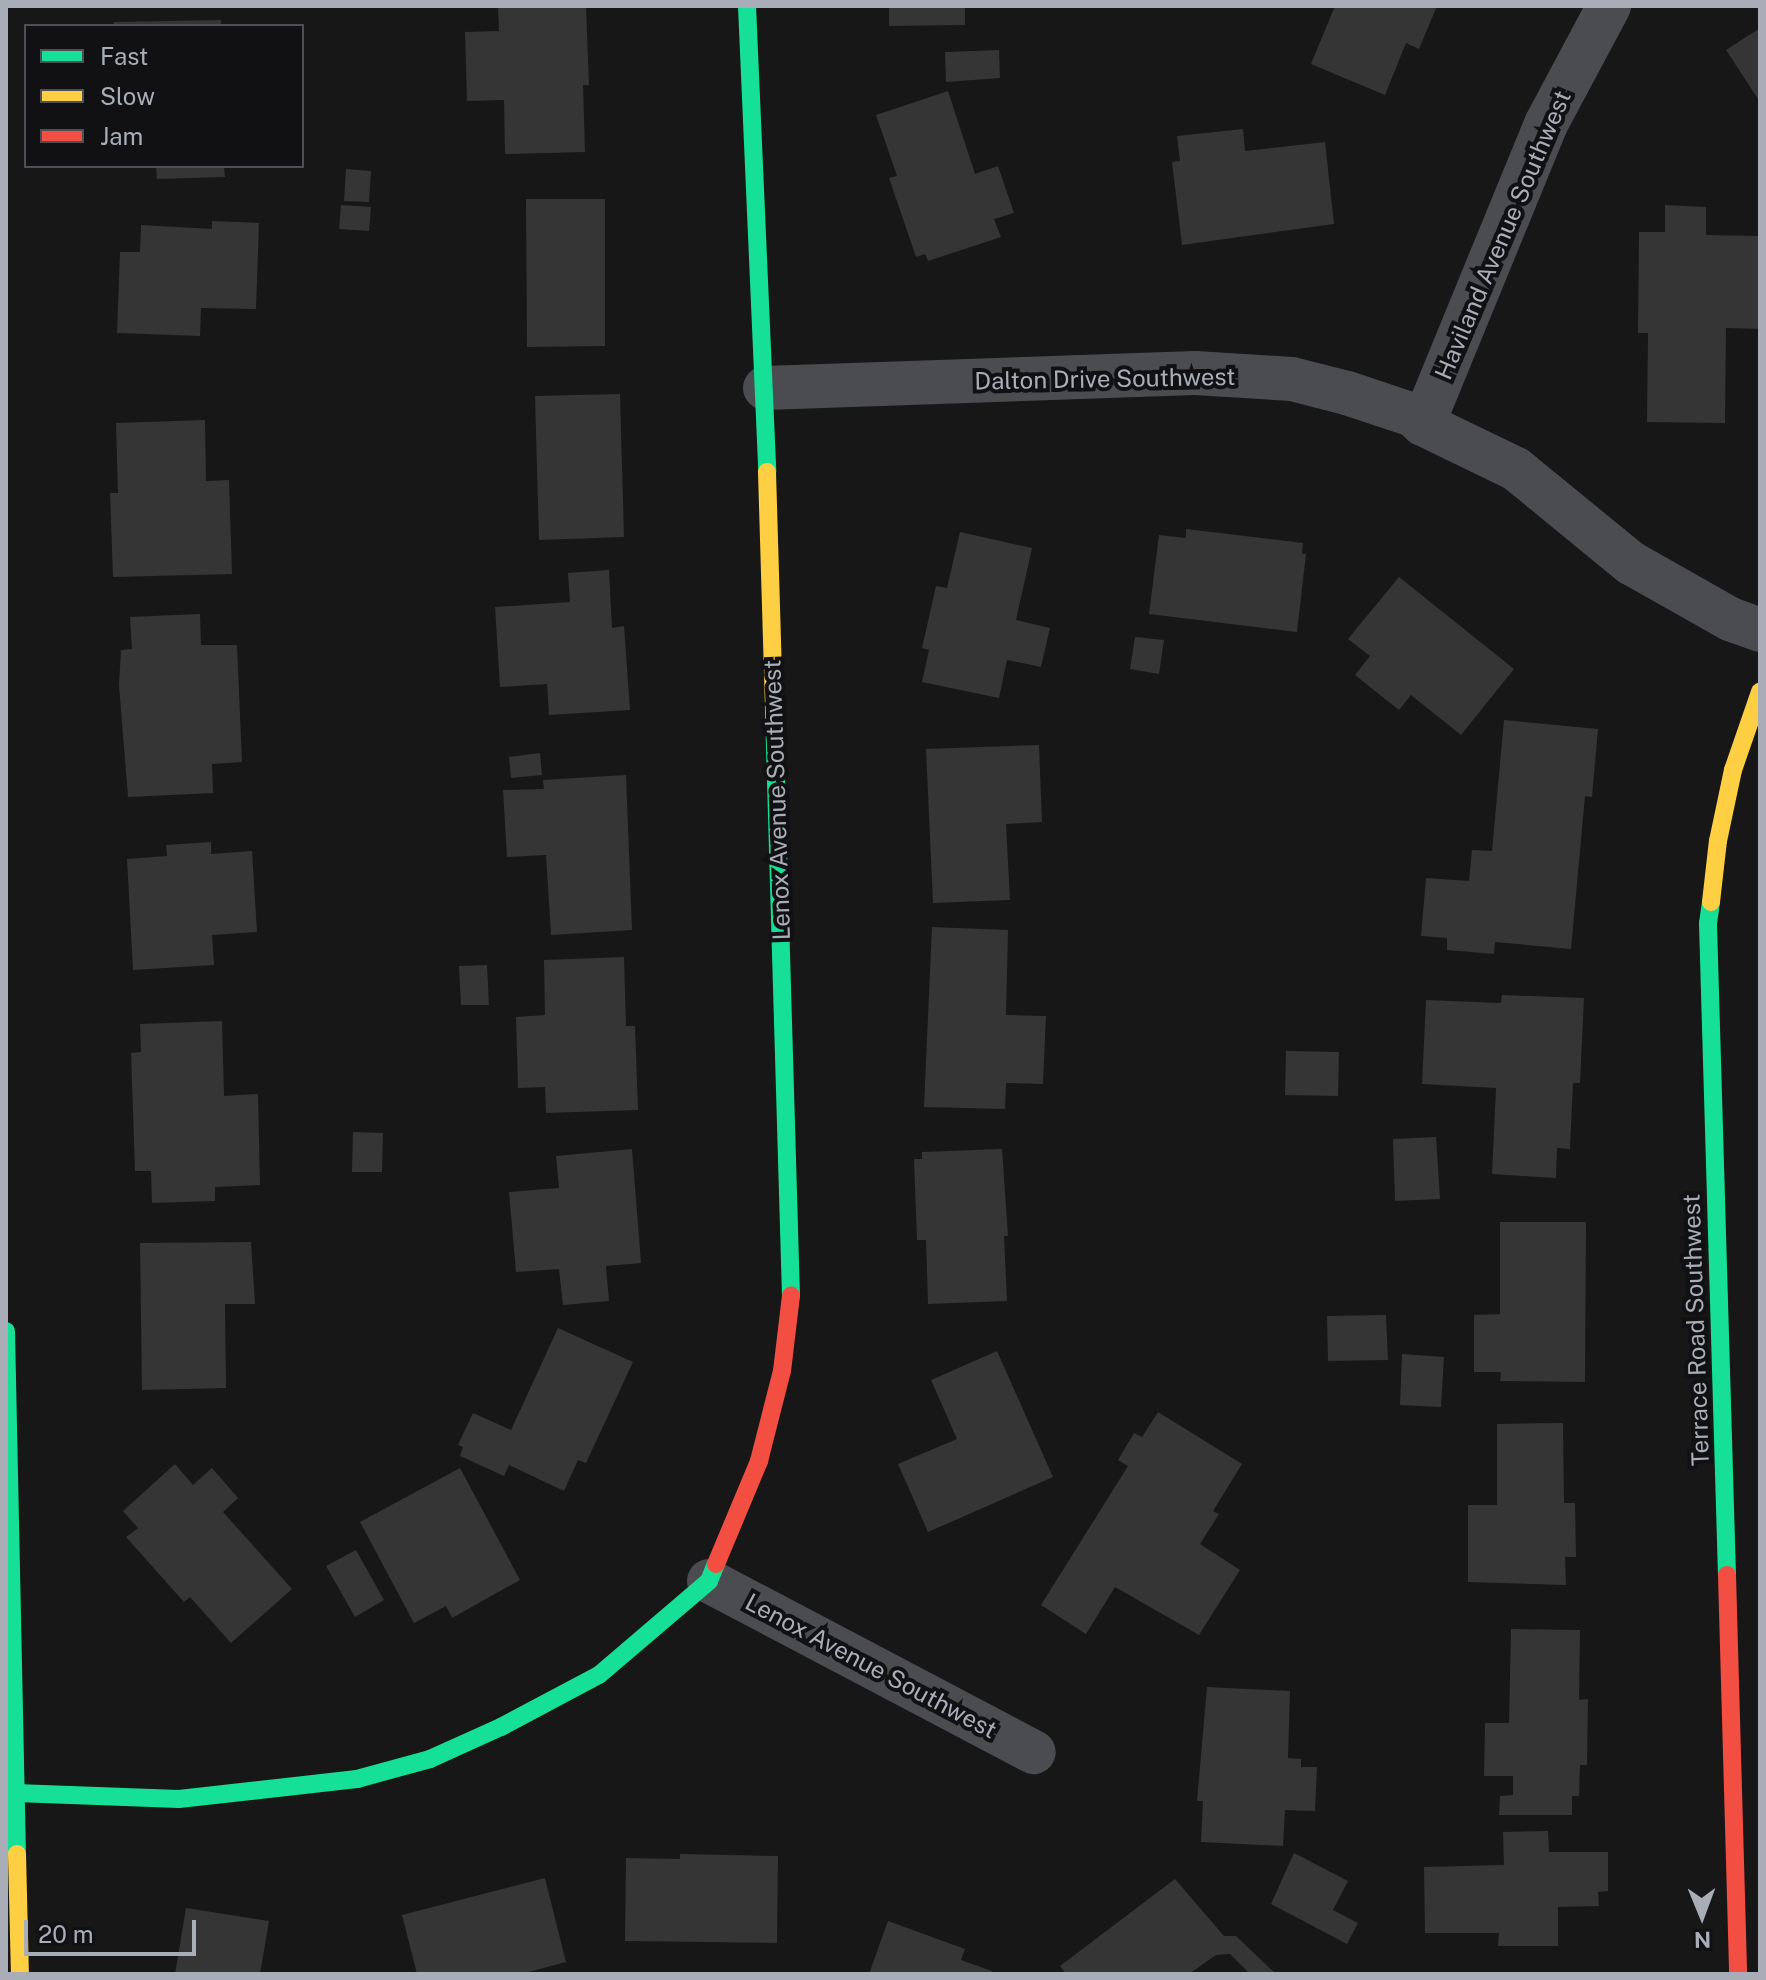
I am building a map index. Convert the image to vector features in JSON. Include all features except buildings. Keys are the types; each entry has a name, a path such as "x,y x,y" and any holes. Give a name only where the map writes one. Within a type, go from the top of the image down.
{"street":[{"name":"Lenox Avenue Southwest","path":"16,1793 179,1799 357,1779 430,1759 501,1727 599,1675 709,1581 759,1461 782,1371 791,1292 765,388 747,6"},
{"name":"Haviland Avenue Southwest","path":"1423,424 1546,124 1609,6"},
{"name":"Dalton Drive Southwest","path":"765,388 1195,373 1292,379 1413,415 1423,424 1516,469 1631,563 1730,619 1760,630"},
{"name":"Terrace Road Southwest","path":"1738,1974 1708,924 1718,841 1733,770 1760,692"},
{"path":"6,1331 20,1974"},
{"name":"Lenox Avenue Southwest","path":"709,1581 1034,1752"}],"traffic: fast":[{"path":"747,6 767,472"},
{"path":"774,713 791,1296"},
{"path":"1711,902 1708,924 1727,1575"},
{"path":"6,1331 17,1854"},
{"path":"16,1793 179,1799 357,1779 430,1759 501,1727 599,1675 709,1581 716,1564"}],"traffic: slow":[{"path":"767,472 774,713"},
{"path":"1711,902 1718,841 1733,770 1760,692"},
{"path":"17,1854 20,1974"}],"traffic: jam":[{"path":"716,1564 759,1461 782,1371 791,1296"},
{"path":"1727,1575 1738,1974"}]}
